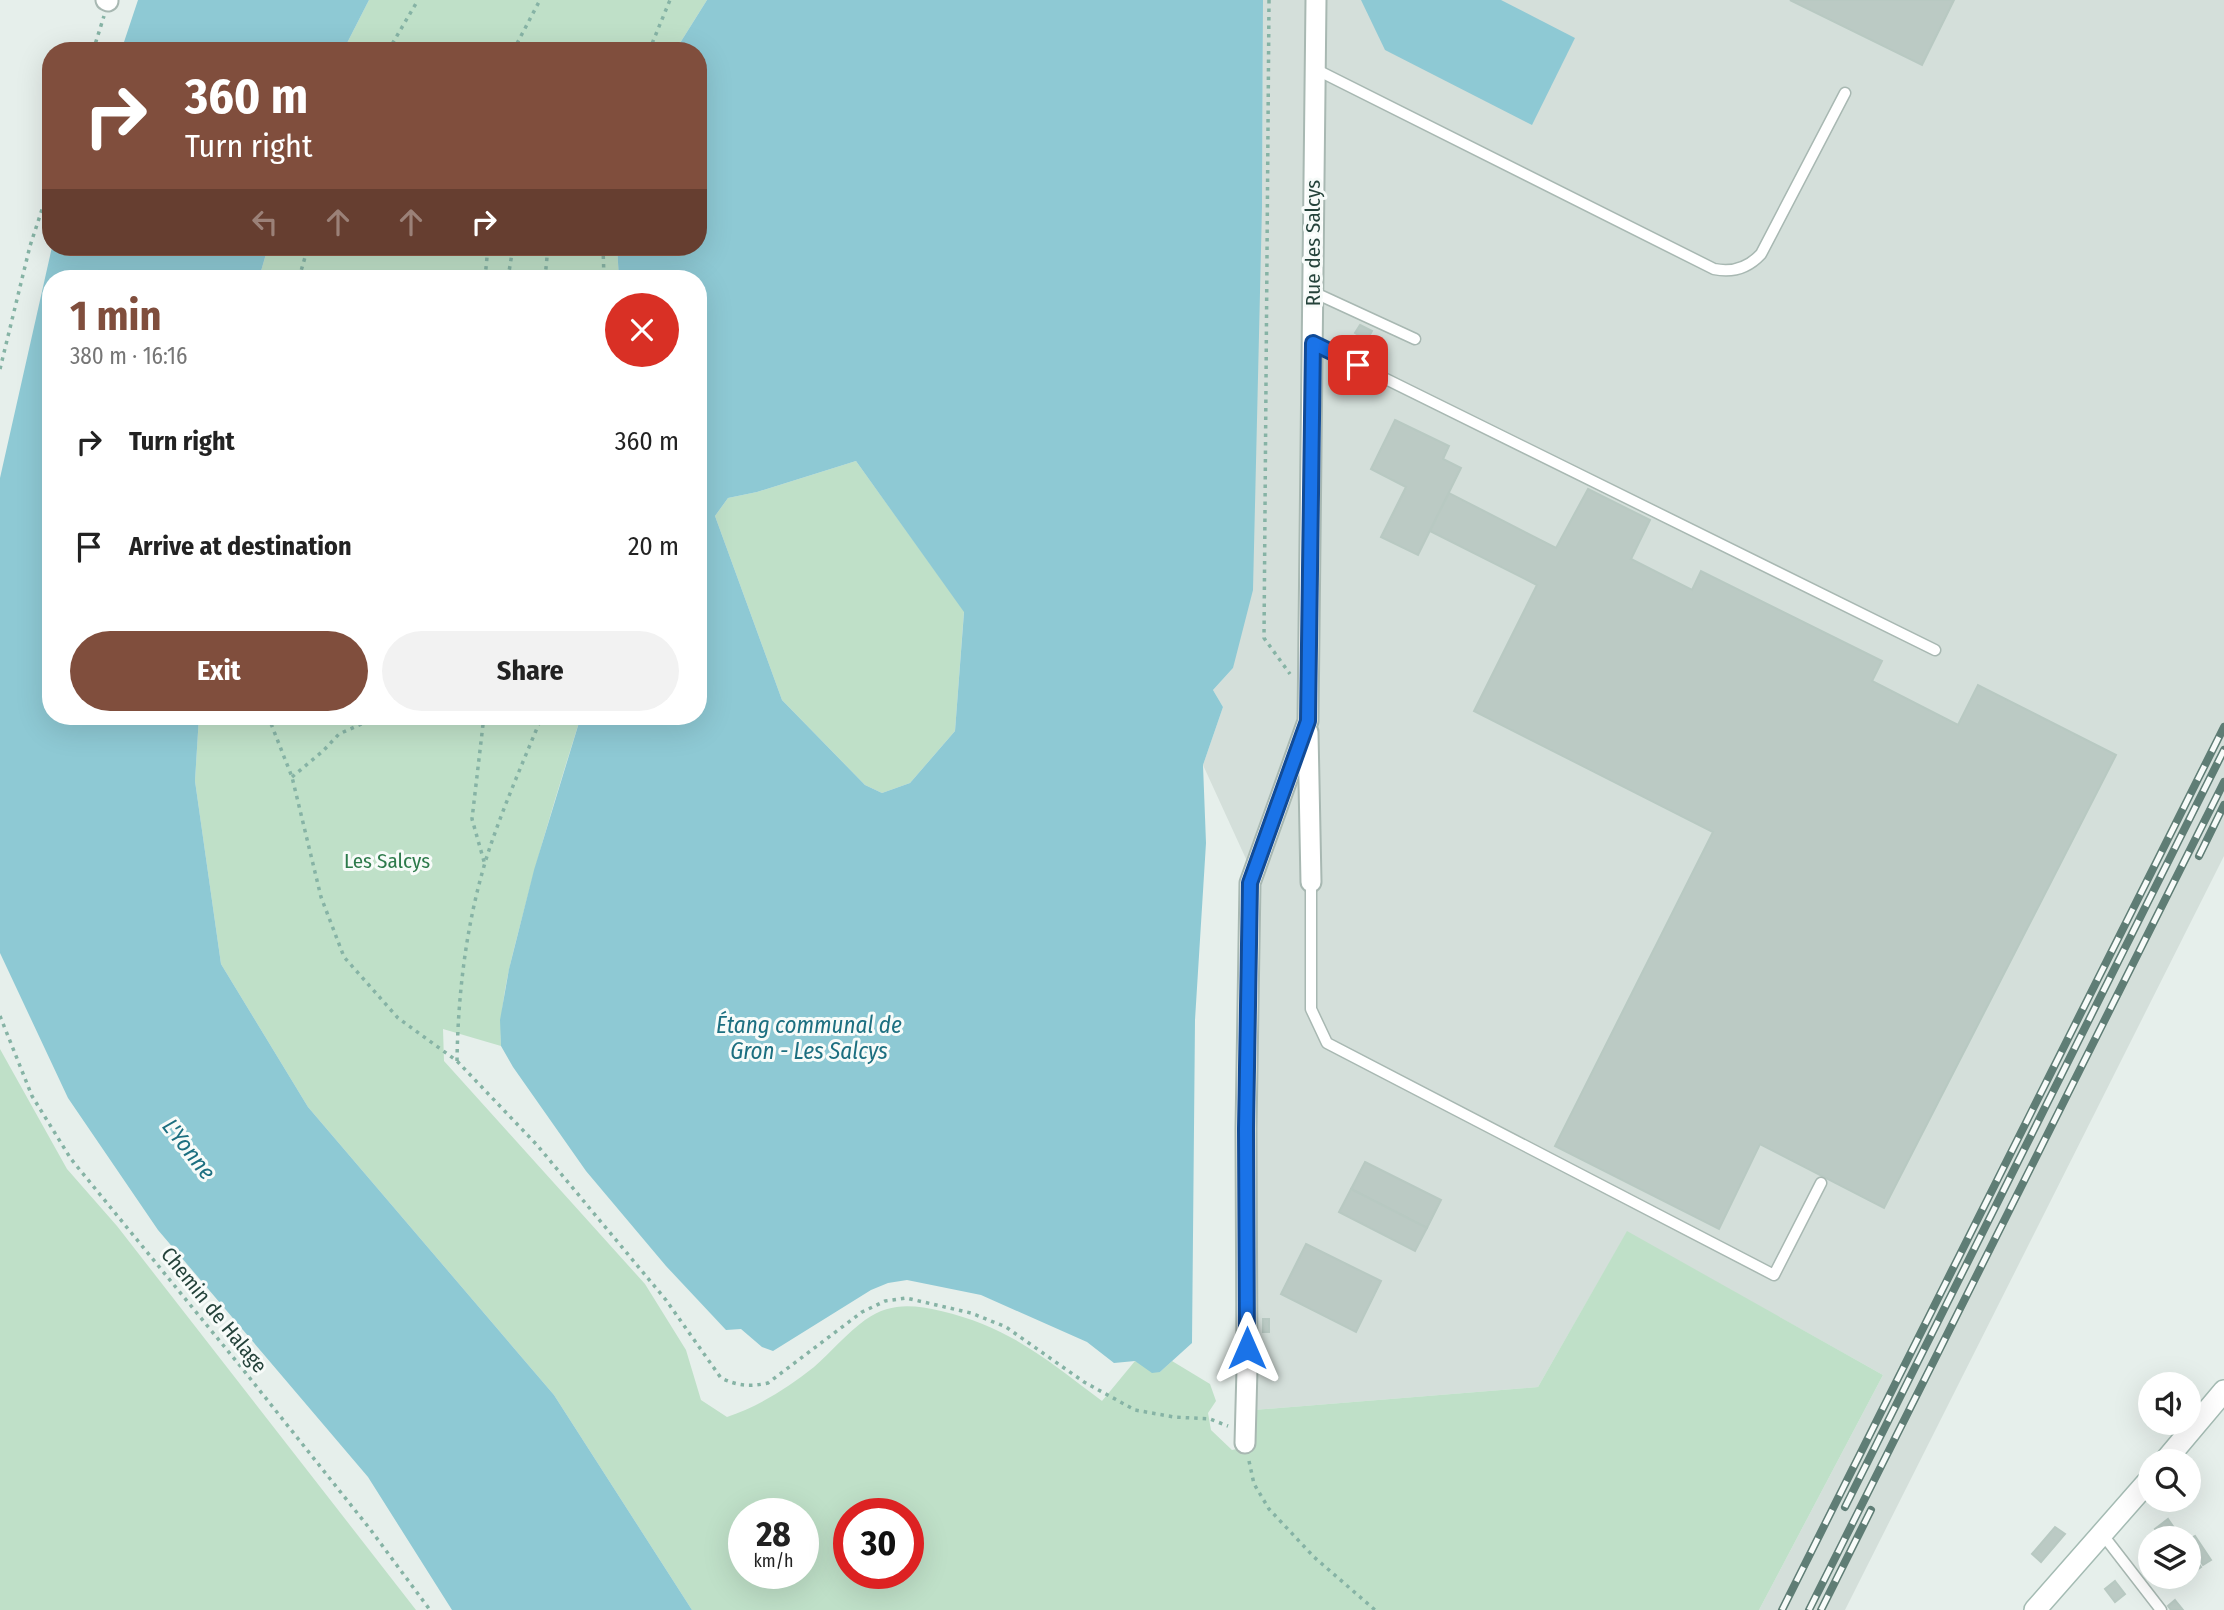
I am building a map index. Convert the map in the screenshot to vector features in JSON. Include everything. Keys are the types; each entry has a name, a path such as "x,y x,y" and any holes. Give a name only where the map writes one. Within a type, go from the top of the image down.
{"main road":[{"path":"2175,1449 2224,1391"},
{"path":"2035,1610 2138,1493"}],"street":[{"name":"Rue des Salcys","path":"1245,1443 1250,883 1308,721 1316,0"},
{"path":"1308,721 1311,883"}],"lane":[{"path":"1315,69 1714,269 1726,272 1740,269 1761,254 1845,93"},
{"path":"1313,292 1415,339"},
{"path":"1313,343 1936,650"},
{"path":"1311,883 1311,1009 1327,1043 1774,1275 1821,1183"},
{"path":"2103,1535 2161,1610"}],"path":[{"path":"393,42 418,0"},
{"path":"518,42 540,0"},
{"path":"653,42 670,0"},
{"path":"1269,0 1264,638 1308,698"},
{"path":"96,42 107,1"},
{"path":"0,369 30,246 42,209"},
{"path":"271,725 292,778 321,897 344,957 398,1018 457,1061 537,1145 666,1300 721,1378 751,1387 768,1383 862,1312 885,1301 906,1298 971,1313 1006,1327 1084,1382 1135,1410 1174,1417 1210,1419 1230,1428 1245,1443 1254,1484 1269,1509 1314,1558 1375,1610"},
{"path":"292,778 339,734 359,725"},
{"path":"483,725 472,819 485,866"},
{"path":"457,1061 458,1017 467,943 485,866 538,725"},
{"name":"Chemin de Halage","path":"0,1016 32,1096 71,1159 241,1367 430,1610"}],"shaded area":[{"path":"1263,0 2224,0 2224,856 1845,1610 1759,1610 1883,1375 1627,1232 1538,1387 1253,1410 1257,883 1203,765 1223,707 1213,690 1233,668 1262,207"}],"green space":[{"path":"369,0 707,0 681,42 348,42"},
{"path":"265,256 618,256 618,270 261,270"},
{"path":"856,461 964,611 955,731 910,783 882,793 865,785 782,700 715,516 728,498 757,492"},
{"name":"Les Salcys","path":"198,725 578,725 514,950 504,997 501,1046 443,1029 444,1061 645,1284 686,1350 701,1400 727,1417 762,1402 794,1382 865,1320 884,1310 902,1306 941,1311 988,1326 1027,1347 1102,1401 1135,1361 1160,1372 1172,1361 1210,1384 1216,1401 1208,1413 1211,1430 1232,1450 1241,1448 1253,1410 1538,1387 1627,1231 1883,1375 1759,1610 692,1610 554,1395 308,1107 221,964 195,781"},
{"path":"0,1049 67,1169 117,1226 416,1610 0,1610"}],"water":[{"path":"138,0 369,0 348,42 124,42"},
{"name":"Étang communal de Gron - Les Salcys","path":"707,0 1263,0 1262,207 1253,590 1233,668 1213,690 1223,707 1203,765 1206,843 1195,1020 1192,1343 1160,1372 1152,1373 1135,1361 1114,1363 1087,1342 981,1295 907,1280 888,1283 871,1290 773,1351 762,1347 741,1329 726,1330 666,1266 586,1171 501,1046 500,1020 509,969 534,870 578,725 707,725 707,270 618,270 618,256 707,256 707,42 681,42","holes":["856,461 964,612 955,731 910,783 882,793 865,785 782,700 715,516 728,498 757,492"]},
{"path":"1361,0 1501,0 1575,38 1532,125 1385,50"},
{"path":"50,256 265,256 261,270 47,270"},
{"name":"L'Yonne","path":"42,291 42,725 198,725 195,781 221,964 308,1107 554,1395 692,1610 452,1610 368,1477 158,1230 68,1098 0,953 0,478"}],"building":[{"path":"1790,0 1954,0 1922,65"},
{"path":"1360,325 1372,331 1367,340 1355,333"},
{"path":"1395,420 1449,446 1443,459 1461,468 1418,555 1381,537 1406,487 1371,469"},
{"path":"1588,489 1650,520 1631,559 1692,590 1701,571 1882,661 1872,681 1958,725 1978,685 2116,755 1884,1208 1760,1144 1719,1229 1555,1146 1713,832 1474,711 1537,585 1430,531 1449,493 1556,548"},
{"path":"1365,1162 1441,1200 1427,1228 1351,1189"},
{"path":"1351,1189 1427,1228 1415,1251 1339,1212"},
{"path":"1306,1244 1381,1281 1356,1332 1281,1294"},
{"path":"1263,1319 1269,1319 1269,1332 1263,1332"},
{"path":"2168,1519 2173,1526 2159,1526"},
{"path":"2055,1527 2065,1534 2041,1562 2032,1554"},
{"path":"2201,1545 2211,1560 2203,1565 2201,1562"},
{"path":"2115,1581 2125,1594 2115,1602 2105,1589"},
{"path":"2175,1600 2183,1610 2171,1610 2168,1606"}],"railway":[{"path":"1782,1610 2224,727"},
{"path":"1845,1507 2224,750"},
{"path":"1809,1610 2224,782"},
{"path":"2199,856 2224,805"},
{"path":"1821,1610 1871,1510"}],"route":[{"path":"1247,1348 1246,1129 1250,883 1308,721 1313,343 1358,365"}]}
